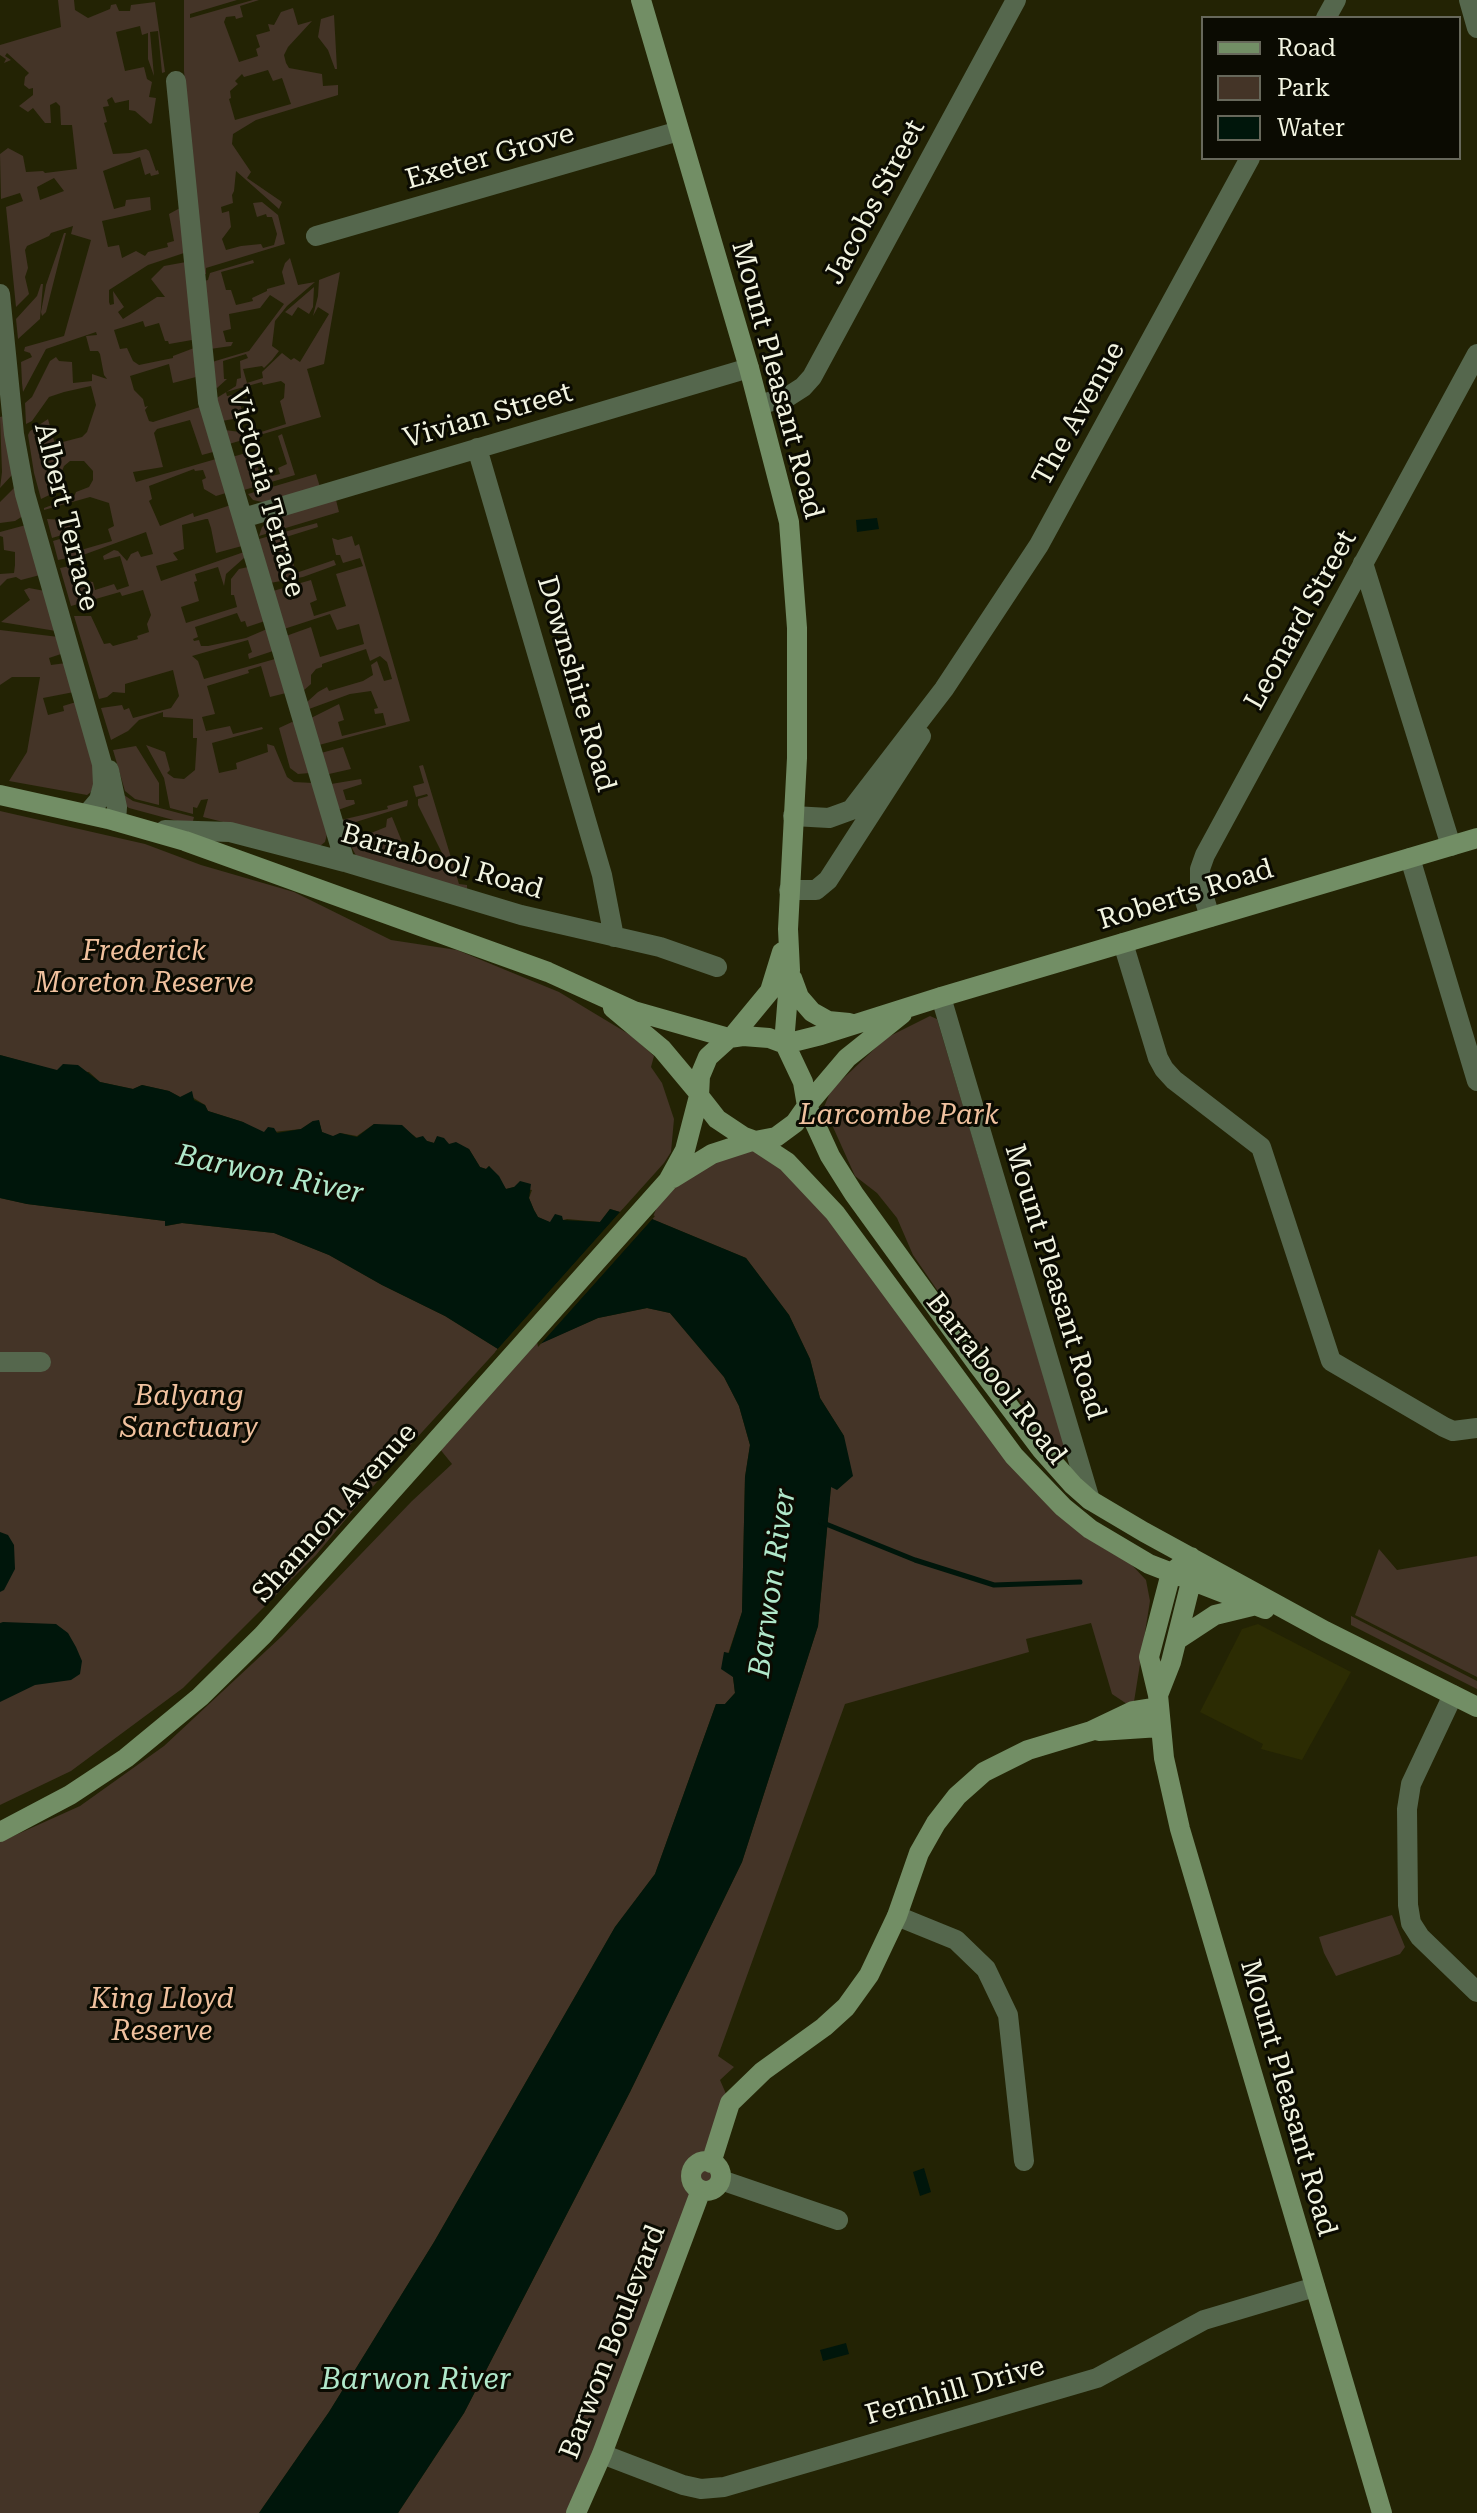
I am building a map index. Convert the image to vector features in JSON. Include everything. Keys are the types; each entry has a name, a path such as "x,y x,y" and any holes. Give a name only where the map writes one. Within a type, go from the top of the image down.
{"street":[{"name":"Mount Pleasant Road","path":"641,0 749,368 789,522 797,628 797,758 789,890 790,970 784,1044"},
{"name":"Jacobs Street","path":"759,405 789,396 812,377 1016,0"},
{"path":"1469,0 1477,28"},
{"name":"Victoria Terrace","path":"176,81 208,402 345,862"},
{"name":"Exeter Grove","path":"316,236 679,131"},
{"name":"The Avenue","path":"789,890 816,890 828,880 916,743 944,689 1039,545 1249,160"},
{"name":"Albert Terrace","path":"0,294 14,434 25,494 99,748 113,783 116,821"},
{"name":"Leonard Street","path":"1210,917 1200,885 1200,869 1205,855 1477,354"},
{"name":"Vivian Street","path":"243,518 749,368"},
{"name":"Downshire Road","path":"477,448 602,875 614,937"},
{"path":"1363,563 1451,846"},
{"name":"The Avenue","path":"793,816 829,818 851,810 944,689"},
{"name":"Albert Terrace","path":"87,814 99,800 103,785 99,748"},
{"name":"Barrabool Road","path":"0,795 148,829 548,972 634,1011 731,1038"},
{"name":"Barrabool Road","path":"148,829 224,831 345,862 509,912 660,947 717,967"},
{"name":"Roberts Road","path":"784,1044 1477,838"},
{"path":"1410,858 1477,1081"},
{"name":"Mount Pleasant Road","path":"731,1038 770,991 788,929"},
{"path":"1123,943 1164,1069 1261,1147 1331,1361 1444,1427 1453,1431 1477,1428"},
{"path":"790,970 799,997 812,1012 834,1023 861,1021"},
{"name":"Barrabool Road","path":"591,992 662,1049 699,1094"},
{"name":"Mount Pleasant Road","path":"941,997 1090,1500"},
{"name":"Roberts Road","path":"807,1105 841,1064 911,1007"},
{"path":"756,1037 784,1044 800,1072 807,1105 784,1133 754,1141 717,1119 699,1094 705,1062 716,1048 731,1038 756,1037"},
{"name":"Shannon Avenue","path":"0,1832 70,1795 126,1758 200,1697 263,1635 668,1181 689,1141 699,1094"},
{"name":"Barrabool Road","path":"807,1105 842,1178 1048,1457 1090,1500 1325,1631 1477,1707"},
{"name":"Barrabool Road","path":"754,1141 787,1162 835,1213 1006,1445 1043,1488 1090,1529 1149,1564 1325,1631"},
{"name":"Shannon Avenue","path":"668,1181 712,1154 754,1141"},
{"path":"0,1362 41,1362"},
{"name":"Mount Pleasant Road","path":"1048,1457 1063,1465 1068,1464 1075,1457 1075,1446"},
{"name":"Mount Pleasant Road","path":"1158,1710 1191,1582 1191,1557"},
{"path":"1171,1573 1191,1557"},
{"name":"Mount Pleasant Road","path":"1171,1573 1149,1657 1164,1758 1180,1829 1382,2513"},
{"path":"1177,1640 1215,1615 1256,1606"},
{"path":"1453,1695 1411,1784 1407,1809 1408,1905 1411,1923 1420,1937 1477,1992"},
{"path":"838,2220 716,2171 730,2103 763,2071 824,2027 846,2007 869,1975 897,1916 919,1853 936,1823 957,1796 984,1772 1028,1750 1091,1731 1133,1711 1158,1710"},
{"path":"897,1916 956,1940 986,1969 1008,2015 1024,2161"},
{"name":"Barwon Boulevard","path":"576,2513 602,2454 701,2190 693,2183 692,2173 701,2162 716,2171"},
{"name":"Fernhill Drive","path":"602,2454 683,2485 701,2489 724,2487 1097,2378 1204,2320 1315,2287"}],"shaded area":[{"path":"1258,1624 1351,1672 1302,1760 1261,1749 1263,1744 1200,1712 1242,1629"}],"green space":[{"path":"58,0 74,0 75,10 88,18 110,9 111,5 116,4 119,11 130,11 131,5 155,2 165,72 162,73 158,31 150,32 154,76 148,59 148,33 142,35 140,26 116,32 125,71 144,67 147,79 152,82 149,97 156,98 152,123 129,110 129,100 115,103 112,97 107,100 109,106 103,107 113,154 146,149 159,174 145,175 140,157 103,171 114,209 125,206 126,200 150,197 151,210 102,221 108,247 119,245 122,258 136,251 145,256 148,252 168,247 167,243 174,241 169,214 180,208 184,253 148,265 109,290 109,302 110,305 114,304 113,291 124,307 118,312 123,319 157,297 165,297 151,279 164,266 186,262 192,340 169,344 159,323 145,327 143,321 114,330 120,349 127,348 133,361 139,365 173,358 194,348 196,377 173,383 169,364 130,376 134,390 143,399 145,407 148,406 145,410 149,421 200,407 213,452 202,455 190,420 157,429 154,433 163,467 133,472 136,482 216,459 226,493 216,496 204,489 202,480 206,478 203,470 194,469 149,486 152,499 149,501 160,526 193,513 194,517 231,505 242,546 216,553 206,519 182,525 184,549 173,553 178,560 156,566 161,581 244,552 244,558 226,574 224,586 218,567 195,574 199,601 181,607 186,623 237,607 234,595 231,595 231,579 239,569 248,567 265,621 247,627 237,613 195,627 198,637 193,639 199,640 201,646 208,646 246,638 267,629 273,651 249,659 248,654 252,652 248,640 192,656 198,661 204,679 275,659 286,693 270,697 261,666 207,686 215,714 202,717 206,731 230,726 233,734 262,727 212,743 219,773 237,769 236,763 268,752 267,744 274,746 287,777 294,782 313,783 327,834 320,846 203,817 208,799 201,800 197,808 193,807 193,814 170,808 164,778 146,745 165,752 170,770 167,773 184,779 195,770 197,738 193,738 193,719 163,717 163,712 139,720 128,731 111,740 101,708 122,705 124,710 129,708 133,718 171,708 179,696 173,670 125,684 125,693 113,692 99,699 74,616 91,616 104,644 113,646 138,639 137,636 149,632 147,624 151,615 143,590 122,596 120,592 71,606 60,568 75,565 79,580 93,582 95,590 114,584 117,590 129,586 120,556 104,560 103,556 114,550 127,561 131,554 138,551 141,557 153,554 146,532 83,555 58,560 53,541 73,535 77,549 81,550 112,541 108,529 114,526 109,503 90,497 44,510 89,487 93,471 84,461 70,461 61,474 66,487 41,499 28,435 48,419 55,444 82,437 87,432 96,405 91,386 64,392 49,397 32,421 26,424 25,403 32,397 50,361 56,357 59,361 72,362 73,383 92,381 92,374 107,379 100,354 90,351 86,336 97,335 96,332 46,349 23,392 21,362 32,357 24,351 25,347 64,336 91,240 71,234 73,226 27,246 28,268 25,277 29,294 16,307 6,207 23,201 20,193 1,199 0,154 8,148 23,156 26,172 77,169 72,125 61,125 60,106 56,102 50,105 51,123 45,123 33,108 28,112 19,106 33,95 33,88 24,85 29,73 7,53 5,56 11,60 4,63 6,59 0,55 0,45 61,27","holes":["54,178 64,191 40,200 37,187"]},
{"path":"184,0 237,0 190,14 190,18 259,0 240,6 243,17 226,17 224,22 239,62 258,56 256,49 260,47 256,35 270,31 268,24 274,25 281,12 293,8 298,25 312,21 288,47 284,55 286,63 289,68 322,74 323,86 338,85 338,95 256,120 233,134 232,144 251,172 247,178 282,202 279,209 236,171 233,203 221,207 222,213 229,211 231,227 222,239 226,250 241,246 261,244 263,248 274,245 277,234 272,217 266,214 257,217 253,203 262,202 278,215 285,244 206,268 203,275 184,71","holes":["268,70 273,81 282,78 291,104 235,120 229,99 230,91 238,84 235,81 242,74 244,77"]},
{"path":"334,15 337,69 318,37 321,19"},
{"path":"64,233 46,312 42,316 46,285"},
{"path":"290,258 298,285 315,282 275,321 272,346 279,351 264,368 243,369 247,383 263,378 262,372 282,353 300,362 329,314 318,307 313,316 319,280 340,272 324,364 307,369 321,417 229,444 225,430 255,434 286,424 280,401 284,398 285,384 281,381 263,385 262,382 227,392 241,378 240,361 248,358 246,354 223,361 224,379 227,379 217,388 214,386 212,362 249,351 284,304 270,295 260,308 229,314 231,329 223,331 226,342 233,342 231,346 210,349 204,281 208,280 210,273 253,260 254,263 221,272 226,290 231,290 236,305 253,301 252,298 267,289 285,284 282,272"},
{"path":"41,284 40,319 18,339 16,319 37,296"},
{"path":"314,287 313,307 309,314 298,307 292,316 285,312"},
{"path":"226,392 227,396 237,394 244,417 222,421 215,399"},
{"path":"4,416 12,475 0,488 0,417"},
{"path":"282,434 295,475 244,490 232,457 246,453 251,464 256,463 260,473 269,470 272,476 280,474 278,468 287,464 278,436"},
{"path":"316,474 320,487 267,503 253,500 248,494"},
{"path":"15,487 23,516 15,521 0,523 0,502"},
{"path":"336,500 339,512 259,536 262,527 272,518"},
{"path":"47,519 68,520 72,532 52,538"},
{"path":"317,523 318,527 286,537 296,573 334,560 336,565 303,577 270,583 259,539"},
{"path":"26,525 40,575 21,580 16,577 7,579 0,586 0,574 14,573 15,552 4,550 0,532"},
{"path":"352,536 355,546 359,544 410,721 319,745 311,718 339,704 344,720 338,722 342,736 386,725 383,713 375,714 374,709 378,708 371,691 350,694 309,709 307,702 327,687 329,691 363,681 373,675 371,665 377,661 384,681 392,679 387,662 380,656 370,661 366,649 322,664 311,675 311,684 303,691 286,636 311,627 320,657 364,644 359,624 337,630 330,614 284,629 273,591 311,580 317,600 310,603 314,616 346,606 336,574 363,566 360,558 343,563 340,555 336,555 332,538 338,540"},
{"path":"24,590 45,591 56,631 1,622 30,600"},
{"path":"0,630 59,637 61,654 49,658 51,665 66,663 74,692 43,698 48,715 64,711 63,706 76,702 97,775 87,795 9,781 27,752 40,677 12,677 0,685"},
{"path":"295,723 310,773 298,774 290,768 279,728"},
{"path":"136,746 159,783 159,805 135,799 125,791 113,750"},
{"path":"343,747 351,769 329,774 321,753"},
{"path":"423,765 459,884 467,885 467,889 359,861 347,839 357,833 366,835 386,827 387,819 392,817 405,849 409,848 414,858 420,855 425,864 443,855 418,805 418,799 428,796 416,797 413,786 424,783 419,766"},
{"path":"361,779 362,784 343,790 346,800 354,800 355,804 338,810 331,784"},
{"path":"124,795 133,801 194,817 192,825 129,808 125,805"},
{"path":"408,800 407,806 343,826 341,820 388,809 387,806"},
{"name":"Frederick Moreton Reserve","path":"0,811 145,844 201,865 294,892 391,940 457,950 559,992 632,1036 654,1056 651,1067 662,1083 674,1119 671,1152 620,1212 610,1209 600,1222 567,1219 551,1223 538,1217 529,1198 532,1190 506,1189 489,1166 486,1169 480,1167 469,1149 437,1137 434,1143 417,1138 405,1129 374,1124 357,1136 340,1133 333,1137 322,1132 319,1121 313,1121 301,1129 264,1133 243,1122 208,1111 205,1105 192,1097 180,1097 169,1091 142,1085 133,1089 100,1082 89,1072 57,1071 0,1055"},
{"name":"Larcombe Park","path":"930,1016 937,1019 1066,1451 1058,1451 953,1313 913,1255 897,1218 877,1193 855,1176 824,1107 831,1090 886,1038"},
{"path":"752,1141 775,1154 1085,1537 1131,1564 1146,1580 1150,1601 1133,1708 1112,1694 1091,1623 1026,1639 1029,1652 845,1704 718,2056 734,2067 720,2080 730,2103 718,2168 718,2185 710,2190 576,2513 398,2513 464,2413 630,2092 742,1862 818,1626 831,1486 844,1436 820,1398 810,1359 789,1315 746,1258 652,1219 668,1181"},
{"name":"Balyang Sanctuary","path":"0,1198 165,1221 166,1226 182,1223 274,1233 329,1255 445,1316 498,1349 381,1477 316,1555 183,1688 71,1771 0,1805"},
{"name":"King Lloyd Reserve","path":"647,1308 670,1313 724,1377 739,1406 750,1445 745,1477 742,1612 728,1654 724,1652 735,1693 725,1704 716,1704 655,1874 615,1927 434,2242 329,2412 259,2513 0,2513 0,1842 80,1806 164,1746 282,1636 412,1501 452,1464 435,1443 536,1329 541,1343 598,1318"},
{"path":"1379,1549 1397,1570 1477,1556 1477,1677 1355,1615"},
{"path":"1351,1616 1477,1681 1477,1689 1351,1625"},
{"path":"1392,1915 1405,1947 1400,1954 1336,1976 1319,1937"}],"water":[{"path":"877,518 879,529 857,532 856,520"},
{"name":"Barwon River","path":"0,1055 57,1070 63,1064 78,1065 100,1082 133,1089 142,1085 169,1091 180,1097 192,1091 194,1100 205,1105 208,1111 264,1132 268,1127 274,1128 277,1133 301,1129 319,1120 322,1132 333,1136 340,1133 357,1137 374,1124 402,1125 416,1138 423,1136 434,1143 437,1136 449,1144 456,1142 469,1149 480,1167 486,1169 489,1166 506,1189 520,1181 531,1184 529,1198 534,1210 538,1217 550,1222 555,1214 562,1216 563,1220 600,1222 610,1209 620,1212 498,1349 445,1316 329,1255 274,1233 182,1223 165,1226 165,1221 0,1198"},
{"name":"Barwon River","path":"652,1219 746,1258 789,1315 810,1359 820,1398 844,1436 853,1476 837,1490 831,1487 818,1626 742,1862 630,2092 464,2413 398,2513 259,2513 329,2412 434,2242 615,1927 655,1874 716,1704 725,1704 735,1693 733,1677 721,1669 724,1652 729,1653 742,1612 745,1477 750,1445 739,1406 724,1377 670,1313 647,1308 598,1318 540,1344"},
{"path":"0,1532 8,1535 14,1545 15,1569 0,1592"},
{"path":"0,1623 56,1624 68,1633 76,1647 82,1661 80,1674 71,1680 35,1685 0,1702"},
{"path":"924,2168 931,2192 920,2196 913,2172"},
{"path":"846,2343 849,2354 823,2361 820,2350"}],"pier":[{"path":"623,1209 623,1214 501,1351 495,1352"},
{"path":"652,1215 655,1216 538,1347 537,1341"}],"waterway":[{"path":"821,1522 915,1560 994,1585 1080,1582"}]}
